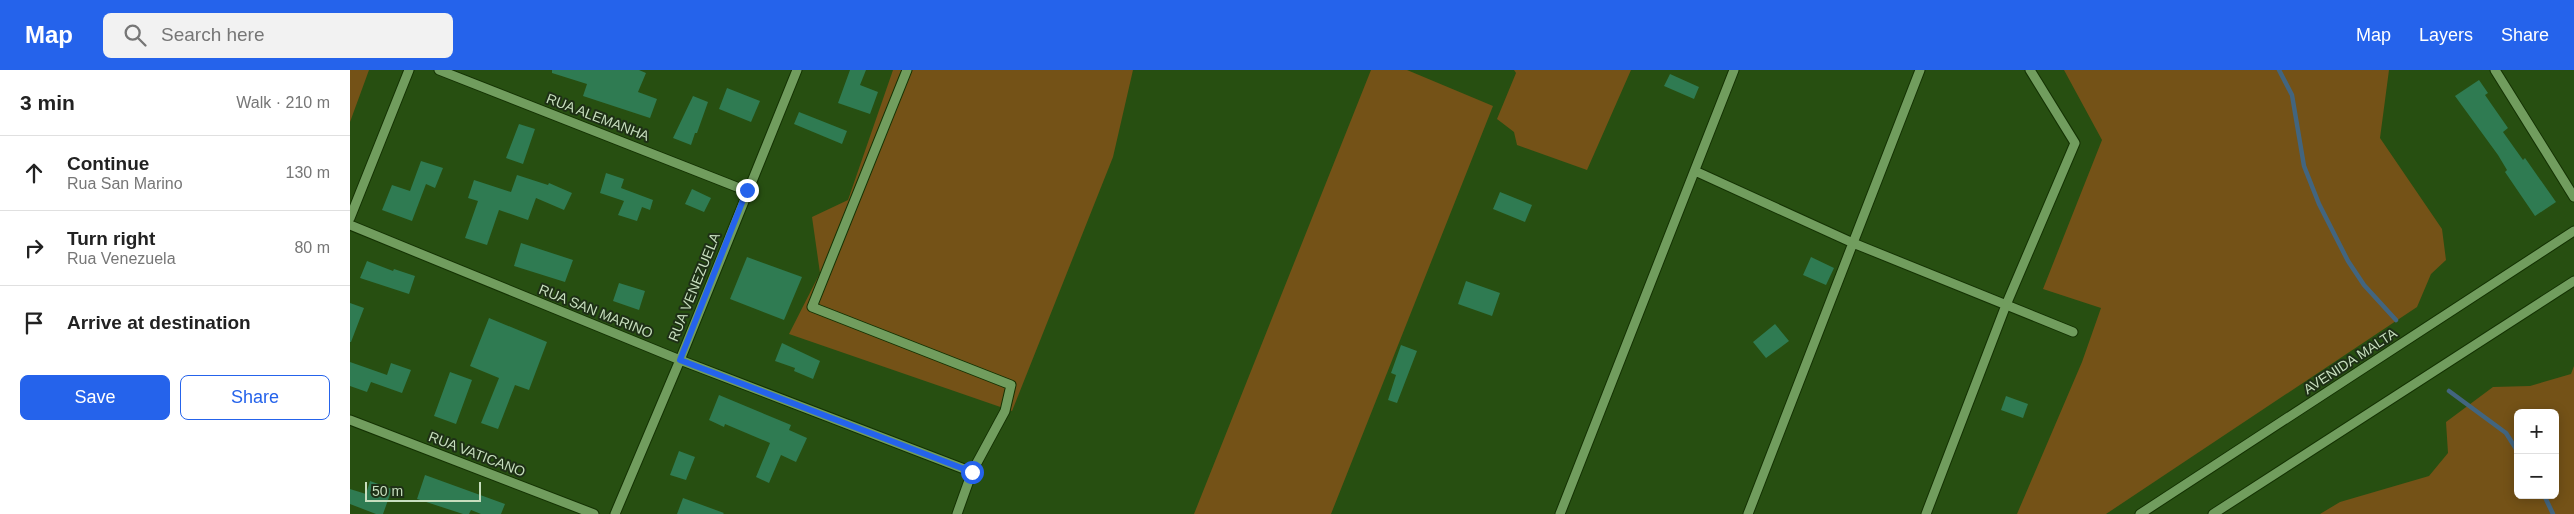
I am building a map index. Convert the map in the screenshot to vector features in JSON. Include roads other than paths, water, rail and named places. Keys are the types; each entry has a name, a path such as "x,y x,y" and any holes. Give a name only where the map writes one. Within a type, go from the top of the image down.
{"street":[{"path":"350,218 409,70"},
{"name":"RUA ALEMANHA","path":"438,70 747,190"},
{"name":"RUA VENEZUELA","path":"615,514 680,360 797,70"},
{"path":"907,70 812,307 1012,385 1005,411 972,472 957,514"},
{"path":"1560,514 1734,70"},
{"path":"1748,514 1920,70"},
{"path":"1926,514 2006,305 2075,143 2030,70"},
{"path":"2494,70 2574,197"},
{"path":"1695,171 1853,243 2073,332"},
{"name":"RUA SAN MARINO","path":"350,225 680,360 972,472"},
{"name":"AVENIDA MALTA","path":"2140,514 2574,231"},
{"path":"2213,514 2574,281"},
{"name":"RUA VATICANO","path":"350,420 594,514"}],"waterway":[{"path":"2279,70 2292,95 2304,166 2319,204 2348,261 2364,285 2396,320"},
{"path":"2449,391 2506,433 2514,446"},
{"path":"2546,499 2553,514"}]}
